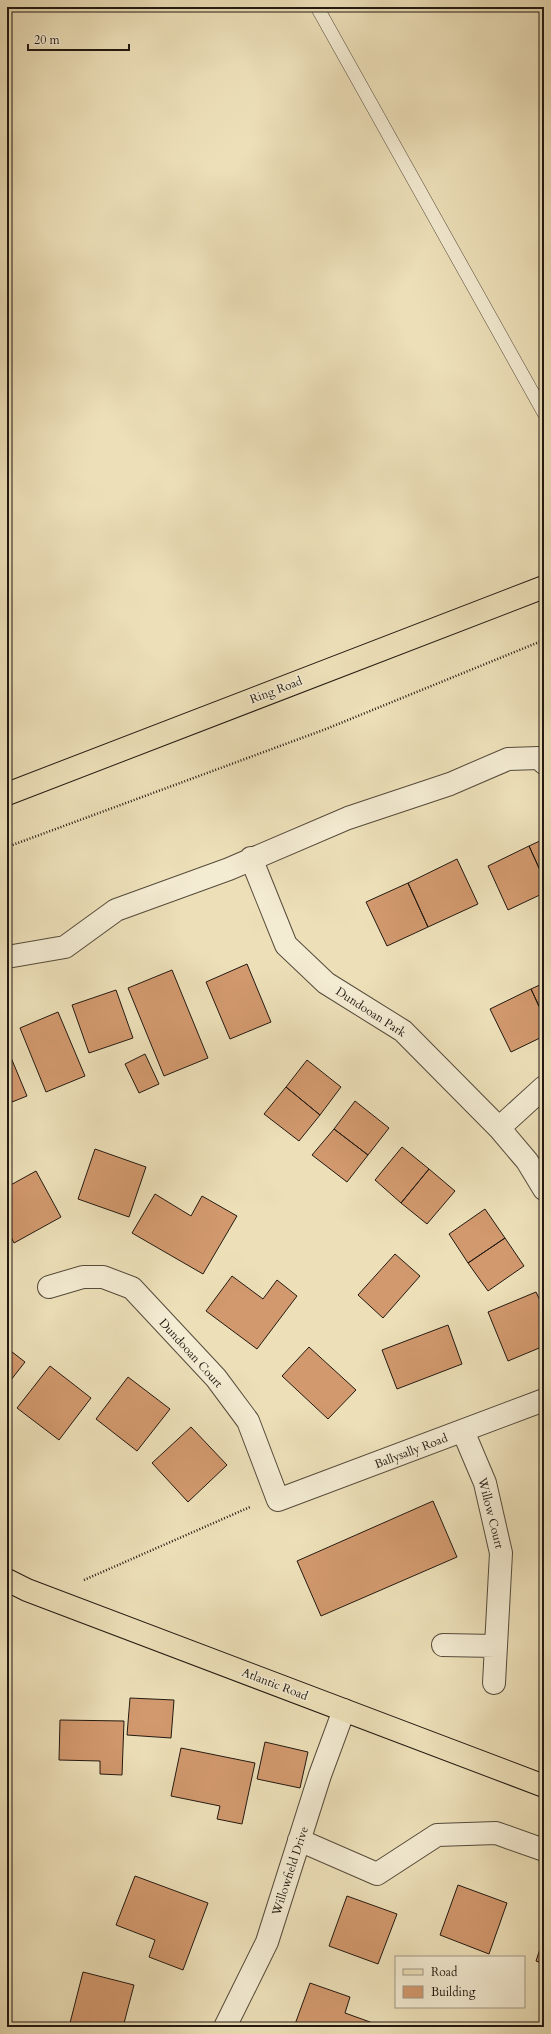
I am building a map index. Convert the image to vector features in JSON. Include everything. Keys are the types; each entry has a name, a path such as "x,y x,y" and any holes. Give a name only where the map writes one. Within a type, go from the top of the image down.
{"main road":[{"name":"Ring Road","path":"7,794 544,587"},
{"name":"Atlantic Road","path":"7,1580 48,1598 544,1786"}],"street":[{"path":"7,957 65,947 116,910 229,868 348,818 450,784 508,759 539,758 544,763"},
{"name":"Dundooan Park","path":"251,858 286,945 326,983 403,1031 499,1128 528,1161 544,1189"},
{"path":"499,1128 544,1087"},
{"name":"Dundooan Court","path":"49,1287 83,1277 103,1276 132,1288 216,1378 248,1421 278,1500"},
{"name":"Ballysally Road","path":"278,1500 544,1400"},
{"name":"Willow Court","path":"463,1431 485,1483 501,1553 494,1683"},
{"path":"443,1645 495,1646"},
{"name":"Willowfield Drive","path":"225,2027 267,1942 299,1840 344,1710"},
{"path":"299,1840 377,1874 437,1835 496,1833 544,1850"}],"lane":[{"path":"317,7 544,413"}],"path":[{"path":"7,847 326,729 544,640"},
{"path":"48,1598 72,1585 266,1500 278,1500"}],"building":[{"path":"544,839 544,879 529,846"},
{"path":"529,846 544,879 544,893 508,910 488,866"},
{"path":"457,859 478,904 428,927 408,883"},
{"path":"408,883 428,927 387,946 366,902"},
{"path":"247,964 271,1022 230,1039 206,982"},
{"path":"172,970 208,1058 164,1076 128,988"},
{"path":"544,983 544,1017 531,989"},
{"path":"531,989 544,1017 544,1036 511,1052 490,1009"},
{"path":"116,990 133,1038 89,1053 72,1005"},
{"path":"58,1012 85,1076 46,1092 20,1028"},
{"path":"7,1048 27,1096 7,1104"},
{"path":"145,1054 159,1084 139,1093 125,1064"},
{"path":"307,1060 341,1087 320,1115 286,1087"},
{"path":"286,1087 320,1115 299,1141 264,1114"},
{"path":"355,1101 389,1128 368,1155 334,1129"},
{"path":"334,1129 368,1155 347,1182 312,1155"},
{"path":"402,1147 429,1169 401,1203 375,1180"},
{"path":"95,1149 146,1167 129,1217 78,1199"},
{"path":"429,1169 455,1191 427,1224 401,1203"},
{"path":"36,1171 61,1217 14,1243 7,1229 7,1187"},
{"path":"155,1194 191,1216 202,1196 237,1216 203,1274 132,1233"},
{"path":"485,1209 505,1238 468,1263 449,1234"},
{"path":"505,1238 524,1266 488,1291 468,1263"},
{"path":"395,1254 420,1276 383,1318 358,1295"},
{"path":"232,1276 263,1299 277,1280 297,1296 257,1349 206,1311"},
{"path":"536,1292 544,1309 544,1346 508,1361 488,1312"},
{"path":"448,1325 462,1364 397,1389 382,1350"},
{"path":"309,1347 356,1390 328,1419 282,1376"},
{"path":"7,1348 25,1362 7,1385"},
{"path":"50,1366 91,1398 59,1440 17,1408"},
{"path":"128,1377 170,1409 137,1451 96,1419"},
{"path":"191,1427 227,1465 188,1502 152,1463"},
{"path":"433,1501 457,1557 321,1616 297,1561"},
{"path":"130,1698 174,1700 171,1738 127,1735"},
{"path":"60,1720 124,1721 122,1775 100,1774 100,1761 59,1760"},
{"path":"265,1742 308,1752 300,1788 257,1779"},
{"path":"181,1748 255,1763 242,1824 217,1819 220,1806 171,1796"},
{"path":"135,1876 208,1903 183,1970 149,1957 155,1940 116,1925"},
{"path":"458,1885 507,1903 489,1954 440,1935"},
{"path":"347,1896 397,1914 378,1964 329,1946"},
{"path":"544,1937 544,1964 536,1961"},
{"path":"83,1972 134,1985 123,2027 84,2027 70,2023"},
{"path":"310,1983 350,1997 345,2013 384,2027 294,2027"}]}
